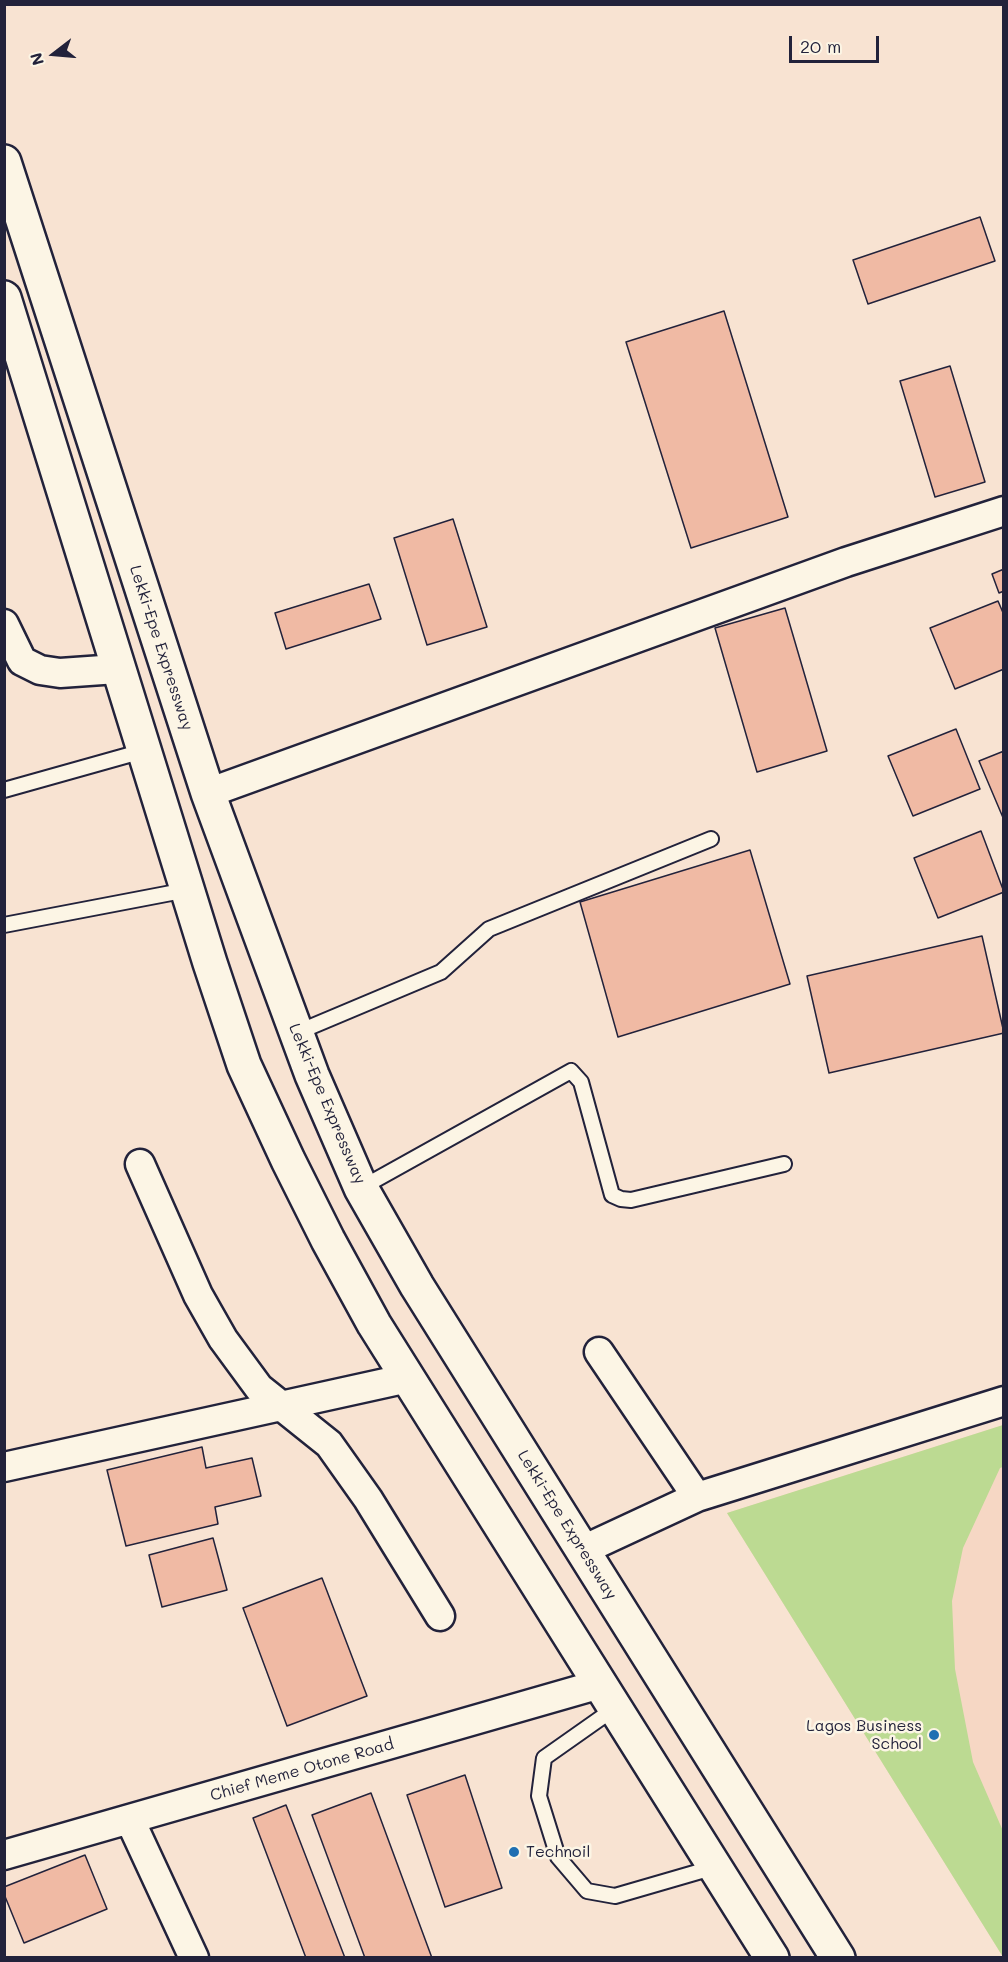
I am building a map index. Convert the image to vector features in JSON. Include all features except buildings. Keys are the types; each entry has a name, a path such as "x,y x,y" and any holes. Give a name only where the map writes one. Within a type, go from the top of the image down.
{"highway":[{"name":"Lekki-Epe Expressway","path":"4,162 208,793 296,1033 361,1188 417,1287 838,1958"},
{"path":"4,298 117,669 244,1065 328,1240 374,1324 772,1958"}],"street":[{"path":"208,793 846,562 1004,511"},
{"path":"4,624 22,662 40,670 60,673 117,669"},
{"path":"140,1164 198,1295 223,1339 259,1388 329,1444 368,1499 441,1616"},
{"path":"599,1352 696,1497"},
{"path":"4,1467 408,1378"},
{"path":"583,1550 696,1497 1004,1401"},
{"name":"Chief Meme Otone Road","path":"4,1856 130,1820 607,1696"},
{"path":"130,1820 194,1958"}],"lane":[{"path":"4,790 143,751"},
{"path":"296,1033 441,972 489,929 711,839"},
{"path":"4,925 187,890"},
{"path":"361,1188 571,1071 580,1082 612,1195 621,1199 631,1200 784,1164"},
{"path":"607,1696 544,1758 539,1796 558,1857 586,1891 615,1896 715,1867"}],"shaded area":[{"name":"Lagos Business School","path":"1003,1425 1003,1957 727,1513"}],"green space":[{"name":"Lagos Business School","path":"1003,1425 1003,1467 1000,1468 963,1548 952,1601 955,1669 973,1762 1003,1831 1003,1957 727,1513"}],"place":[{"name":"Lagos Business School","path":"934,1735"},
{"name":"Technoil","path":"514,1852"}]}
